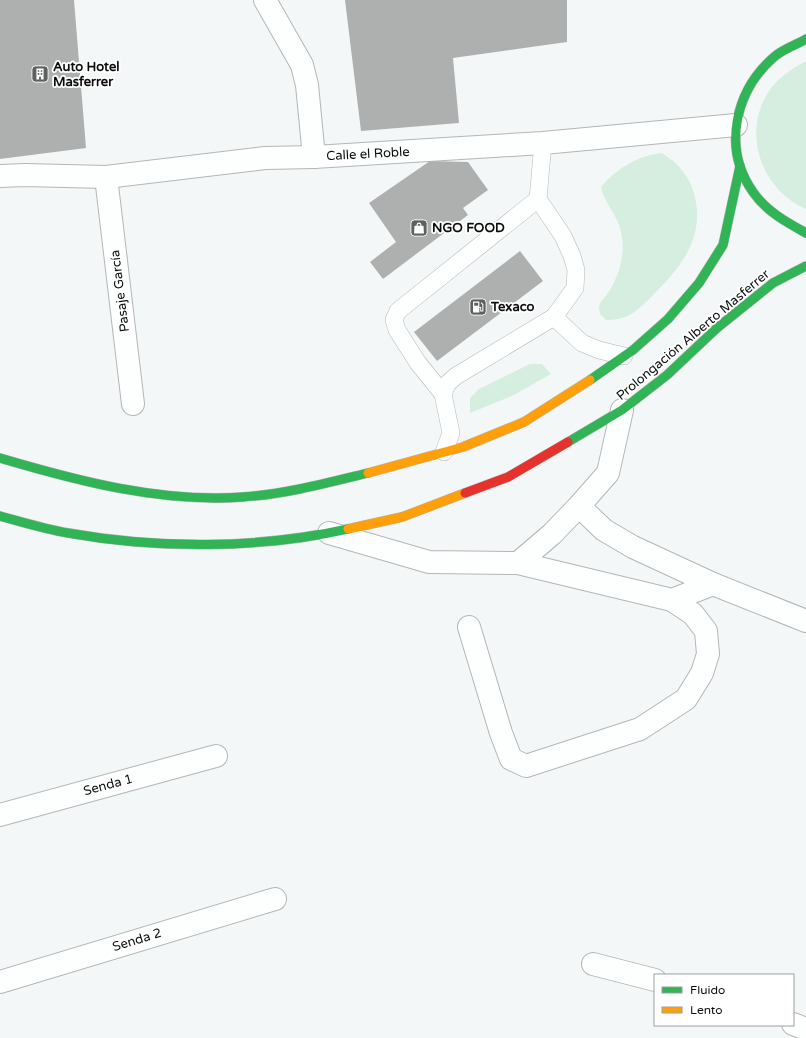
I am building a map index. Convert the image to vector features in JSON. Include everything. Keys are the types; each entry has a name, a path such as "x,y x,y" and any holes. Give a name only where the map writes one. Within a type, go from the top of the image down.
{"main road":[{"path":"806,33 792,45 775,56 760,70 748,87 740,105 736,125 736,146 740,166 747,185 773,216 790,227 806,233"},
{"path":"792,45 806,39"},
{"path":"0,458 57,475 119,488 195,498 244,497 301,489 372,472 463,447 524,422 583,386 624,356 668,319 699,283 723,245 740,166"},
{"name":"Prolongación Alberto Masferrer","path":"0,516 67,533 149,543 224,545 329,533 402,517 508,477 622,410 667,375 717,328 773,283 806,266"}],"street":[{"path":"265,0 302,65 307,85 314,157"},
{"name":"Calle el Roble","path":"0,176 25,175 106,177 265,158 314,157 544,143 736,125"},
{"name":"Pasaje García","path":"106,177 133,404"},
{"path":"518,563 552,534 579,506 608,472 622,410"},
{"path":"579,506 604,530 633,547 712,584 806,621"},
{"path":"329,533 429,562 518,563 672,600 694,614 706,631 708,654 702,673 686,699 640,729 526,766 511,759 501,733 469,627"},
{"path":"672,600 712,584"},
{"name":"Senda 1","path":"0,815 216,756"},
{"name":"Senda 2","path":"0,982 275,899"},
{"path":"593,964 654,980"},
{"path":"794,1024 806,1029"}],"lane":[{"path":"443,394 447,384 456,376 554,317 575,288 576,270 572,256 563,236 538,199 544,143"},
{"path":"444,452 451,434 443,394 418,363 397,330 394,320 398,311 538,199"},
{"path":"554,317 582,343 599,350 624,356"}],"green space":[{"path":"806,61 806,209 791,201 778,189 768,176 761,160 757,144 756,127 760,110 767,94 784,75"},
{"path":"661,153 672,160 681,169 688,179 693,191 697,216 696,229 692,242 685,256 666,282 639,309 622,318 606,320 600,314 599,306 615,280 621,263 623,246 620,228 601,187 620,169 635,160"},
{"path":"530,364 542,364 551,374 514,395 470,413 470,398 479,389"}],"building":[{"name":"Auto Hotel Masferrer","path":"0,0 74,0 86,148 0,159"},
{"path":"345,0 567,0 567,42 453,58 459,123 361,131"},
{"name":"NGO FOOD","path":"430,161 468,162 488,190 463,208 468,215 383,279 370,262 396,242 369,203"},
{"name":"Texaco","path":"520,251 543,281 437,361 414,332"}],"traffic: fast":[{"path":"806,39 785,49 774,57 750,86 742,103 737,121 736,139 738,157 743,175 758,199 784,220 806,233"},
{"path":"590,380 633,350 668,319 699,283 723,245 740,166"},
{"path":"568,442 622,410 667,375 717,328 773,283 806,266"},
{"path":"0,458 59,475 90,482 181,497 212,498 259,496 306,488 368,473"},
{"path":"0,516 68,533 137,542 172,544 244,543 314,536 348,529"}],"traffic: slow":[{"path":"368,473 463,447 524,422 590,380"},
{"path":"348,529 402,517 465,493"}],"traffic: jam":[{"path":"465,493 508,477 568,442"}],"place":[{"name":"Auto Hotel Masferrer","path":"40,74"},
{"name":"NGO FOOD","path":"419,228"},
{"name":"Texaco","path":"478,307"}]}
